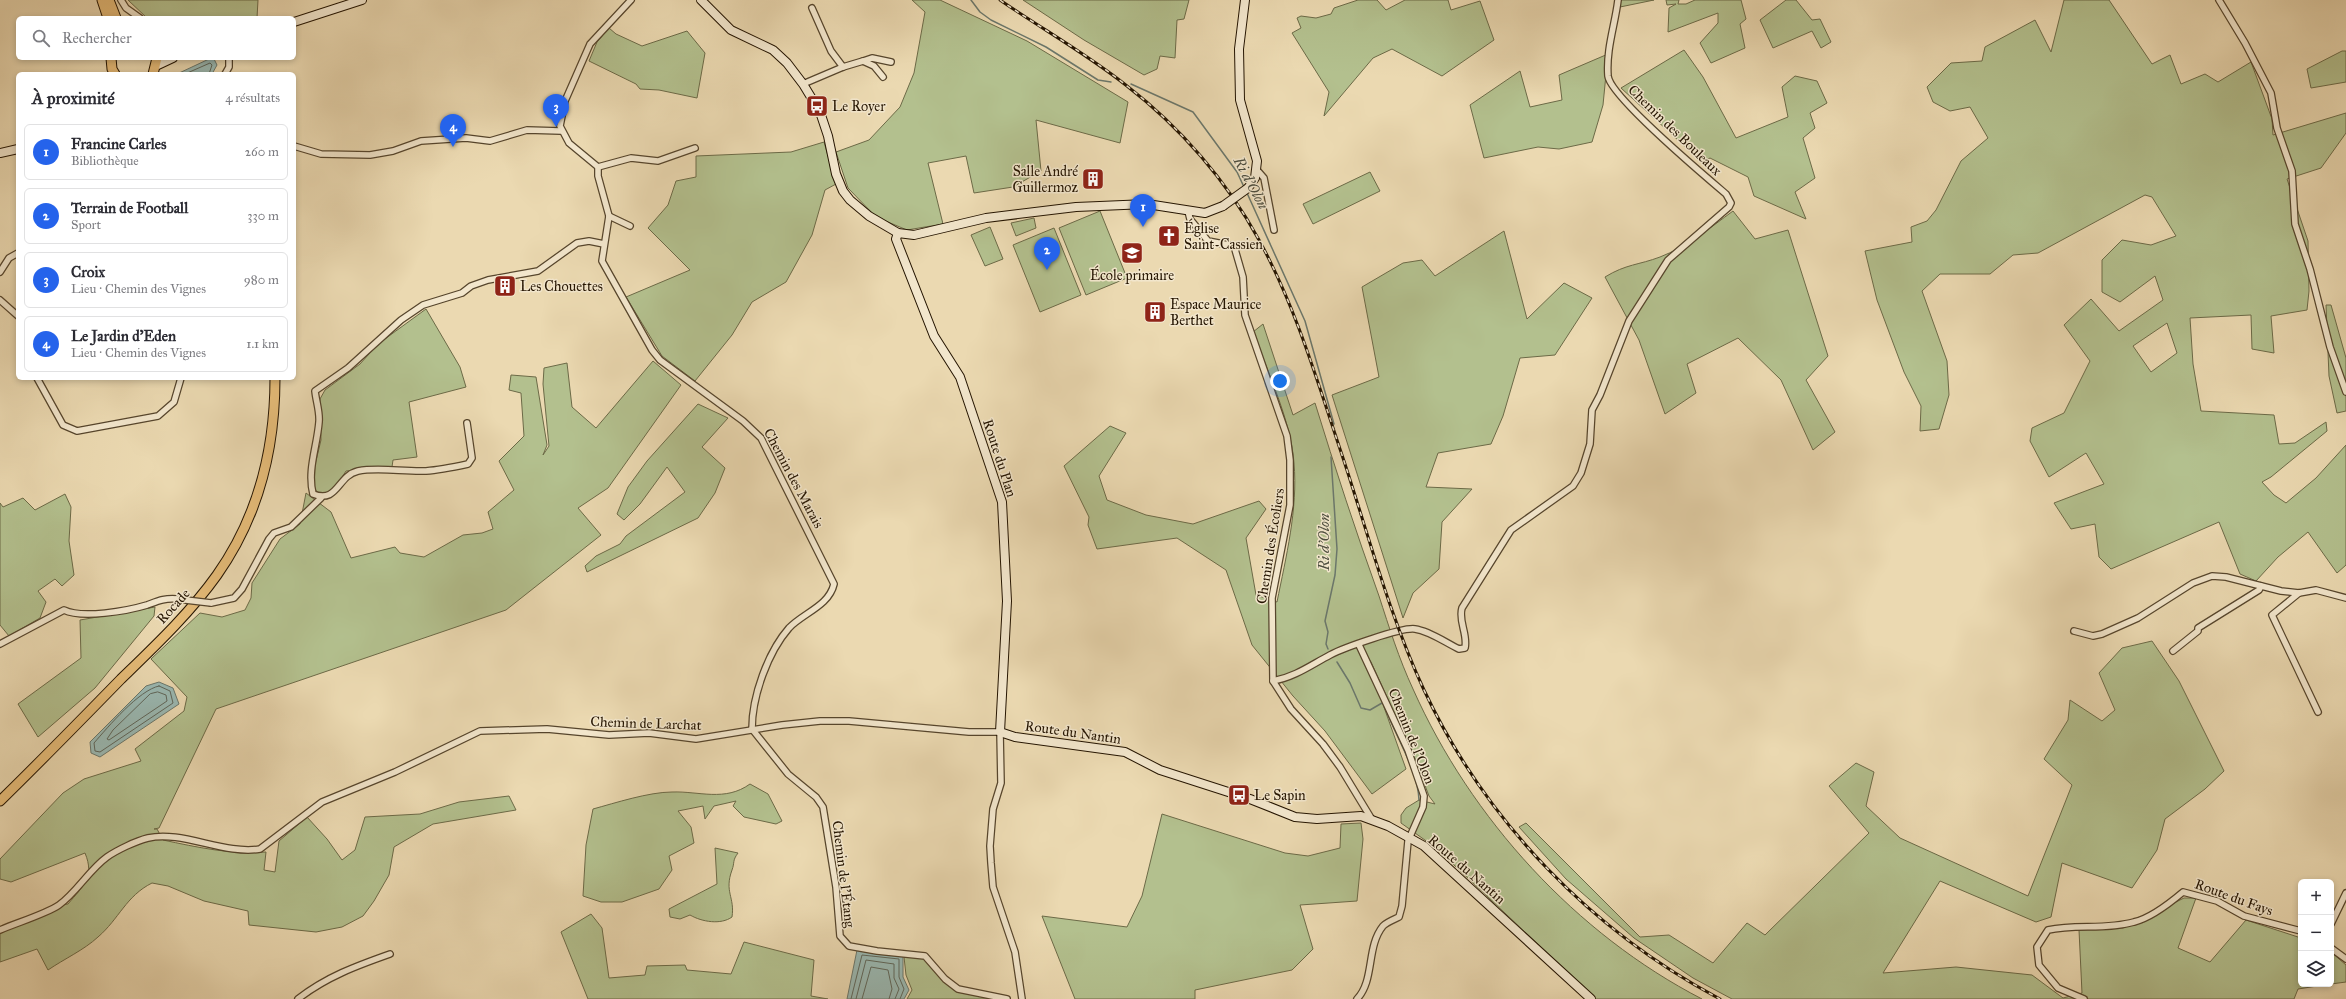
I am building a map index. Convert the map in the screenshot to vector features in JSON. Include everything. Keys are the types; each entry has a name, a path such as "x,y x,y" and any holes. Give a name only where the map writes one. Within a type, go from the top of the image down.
{"main road":[{"path":"102,0 107,16"},
{"path":"109,0 115,16"},
{"path":"110,60 112,72"},
{"name":"Rocade","path":"0,801 179,621 217,574 246,522 263,476 272,437 275,380"}],"street":[{"path":"121,0 126,8 137,16"},
{"path":"296,21 362,0"},
{"path":"598,167 569,143 561,131 560,126 565,101 590,44 631,0"},
{"path":"701,0 730,30 773,50 788,64 803,84 817,106 824,122 836,174 850,200 869,216 898,233 914,235 986,218 1076,207 1135,203 1205,212 1223,206 1248,188 1257,170 1257,161 1240,100 1238,68 1241,22 1246,0"},
{"name":"Chemin des Bouleaux","path":"1359,645 1382,635 1415,629 1459,649 1465,648 1466,641 1460,615 1462,608 1511,530 1569,490 1581,473 1590,444 1592,410 1600,395 1629,321 1668,260 1730,207 1726,194 1622,97 1608,78 1608,49 1618,0"},
{"path":"2219,0 2245,43 2270,93 2277,128 2292,171 2296,224 2312,276 2330,347 2346,392"},
{"path":"812,8 826,40 843,67"},
{"path":"803,84 843,67 872,58 891,62"},
{"path":"155,66 168,60"},
{"path":"226,72 229,67 229,60"},
{"path":"863,61 874,66 883,77"},
{"path":"296,146 300,146 317,154 345,156 370,155 392,151 421,141 466,138 490,141 527,130 561,131"},
{"path":"598,167 631,158 658,161 695,148"},
{"path":"0,153 16,149"},
{"path":"598,167 598,176 609,216 630,226"},
{"path":"1257,170 1264,178 1274,230"},
{"name":"Chemin des Écoliers","path":"1188,211 1190,220 1208,241 1234,246 1243,277 1245,316 1287,436 1290,460 1290,505 1272,598 1273,681"},
{"name":"Chemin des Marais","path":"609,216 602,261 607,272 621,292 660,360 743,421 762,438 834,584 832,593 790,627 772,652 763,674 752,719 752,729"},
{"name":"Route du Plan","path":"898,233 896,239 934,336 960,377 1002,502 1007,601 1000,732"},
{"path":"321,498 313,494 311,485 312,460 319,421 315,391 348,368 401,320 422,306 462,293 471,286 488,280 538,271 578,243 589,241 604,244"},
{"path":"0,272 9,258 16,254"},
{"path":"0,300 16,316"},
{"path":"38,380 63,425 77,431 158,416 174,402 180,380"},
{"path":"0,644 64,610 73,614 117,611 148,605 163,598 211,603 234,598 242,589 269,539 274,533 291,527 321,498 332,494 345,477 358,471 426,471 468,464 472,458 467,423"},
{"path":"2074,631 2093,636 2102,634 2138,618 2192,583 2212,576 2299,593 2316,590 2346,598"},
{"path":"2173,651 2198,631 2198,628 2258,590 2261,586"},
{"path":"2299,593 2272,615 2318,712"},
{"path":"1359,645 1332,654 1295,675 1273,681 1291,709 1332,756 1371,818"},
{"name":"Chemin de l'Olon","path":"1357,999 1364,991 1376,937 1384,925 1400,917 1410,838 1423,807 1424,796 1408,750 1359,645"},
{"name":"Chemin de Larchat","path":"0,930 59,905 107,857 144,840 165,837 200,842 227,849 250,851 260,849 322,802 395,772 480,731 548,729 609,735 649,733 696,739 752,729 820,721 850,721 969,732 1000,732"},
{"name":"Chemin de l'Étang","path":"752,729 788,774 816,797 823,807 836,887 840,936 850,946 877,951 925,956 945,978 958,989 1007,999"},
{"path":"1000,732 1001,783 994,809 990,846 991,863 993,887 1015,952 1022,999"},
{"name":"Route du Nantin","path":"1000,732 1015,737 1125,752 1160,770 1250,799 1295,818 1310,820 1349,816 1371,818 1424,846 1592,999"},
{"name":"Route du Fays","path":"2084,999 2058,988 2039,965 2037,946 2048,930 2083,926 2119,925 2135,922 2151,914 2184,892 2217,901 2244,916 2298,930"},
{"path":"2334,918 2346,893"},
{"path":"2334,950 2346,959"},
{"path":"298,999 317,984 346,970 390,954"}],"green space":[{"path":"128,0 258,0 257,16 145,16"},
{"path":"912,0 940,0 1027,41 1128,102 1120,143 1036,120 1041,171 1013,187 974,193 966,156 928,163 943,224 907,230 876,217 848,188 836,152 869,140 900,107 914,73 925,12"},
{"path":"1023,0 1189,0 1184,19 1177,20 1175,58 1160,56 1157,69 1144,75 1084,40"},
{"path":"1358,0 1377,0 1386,10 1405,0 1448,0 1451,10 1480,1 1494,40 1442,76 1392,49 1373,58 1324,116 1329,92 1292,33 1301,28 1297,18 1301,16 1316,18 1331,14 1334,8"},
{"path":"1620,0 1654,0 1620,7"},
{"path":"1666,0 1679,0 1678,4 1686,4 1695,0 1741,0 1746,19 1740,24 1745,48 1711,63 1700,43 1718,23 1718,13 1668,32 1669,8 1676,4 1667,5"},
{"path":"1786,0 1796,0 1812,20 1820,19 1831,42 1821,48 1812,31 1773,48 1760,20"},
{"path":"2064,0 2109,0 2152,64 2170,55 2181,84 2205,74 2218,82 2251,62 2272,119 2273,135 2346,113 2346,133 2321,168 2287,179 2308,241 2309,291 2307,310 2271,316 2274,353 2252,349 2251,315 2190,318 2193,364 2201,411 2274,415 2279,444 2295,443 2326,422 2327,431 2271,477 2262,482 2274,495 2286,503 2316,478 2346,445 2346,565 2337,573 2308,532 2278,557 2256,581 2240,574 2219,522 2111,569 2099,557 2095,524 2071,529 2054,503 2104,484 2086,453 2049,477 2030,441 2032,428 2064,413 2090,361 2064,325 2091,299 2119,331 2163,300 2155,276 2120,302 2102,292 2102,260 2122,240 2151,245 2176,236 2152,197 2145,195 2038,253 2013,255 1990,274 1940,274 1922,291 1947,361 1949,395 1939,429 1920,431 1921,406 1904,372 1877,300 1865,251 1912,242 1911,227 1927,221 1936,210 1961,161 1988,138 1970,107 1950,111 1933,102 1927,87 1951,63 1982,61 1985,47 2035,20 2051,52","holes":["2167,323 2177,353 2151,372 2133,346"]},
{"path":"609,28 616,34 642,46 687,31 705,53 697,98 659,90 640,89 636,84 589,61 597,42"},
{"path":"1684,50 1703,77 1736,138 1788,117 1782,87 1795,76 1817,81 1827,103 1810,113 1815,128 1803,138 1815,178 1795,192 1806,219 1754,196 1748,177 1710,158 1702,162 1621,88"},
{"path":"2342,51 2346,51 2346,82 2311,88 2307,69"},
{"path":"1608,54 1603,105 1592,142 1559,149 1538,147 1484,158 1470,105 1520,71 1530,107 1562,100 1559,75"},
{"path":"824,142 836,184 825,190 812,235 786,282 752,302 732,335 695,381 662,356 626,297 690,270 648,228 668,205 676,181 696,177 696,156 791,152"},
{"path":"1370,172 1380,191 1313,224 1303,204"},
{"path":"1100,211 1127,278 1086,295 1059,228"},
{"path":"1733,211 1755,239 1788,230 1828,356 1806,380 1835,432 1813,450 1781,380 1738,338 1687,364 1696,393 1665,414 1639,340 1605,277 1626,267 1652,260 1670,253 1698,237"},
{"path":"1034,218 1036,228 1016,236 1011,223"},
{"path":"990,227 1003,259 985,266 971,235"},
{"path":"1054,228 1081,295 1040,312 1013,245"},
{"path":"1504,231 1527,319 1564,283 1592,298 1555,355 1520,358 1503,416 1491,444 1438,453 1426,487 1472,489 1442,522 1439,569 1413,593 1403,618 1332,395 1379,377 1362,287 1403,263 1422,260 1435,276"},
{"path":"2326,305 2331,305 2346,358 2346,411 2337,413 2329,376"},
{"path":"426,309 460,367 466,387 409,402 417,457 393,460 392,467 346,471 338,483 329,492 320,495 314,488 315,465 321,440 320,399 325,390 360,364 378,344"},
{"path":"1263,324 1293,415 1315,403 1354,524 1403,666 1437,737 1465,783 1497,827 1532,868 1570,907 1612,941 1656,972 1702,999 1596,999 1436,848 1401,823 1401,815 1406,808 1419,800 1435,804 1429,796 1415,759 1371,662 1364,651 1406,769 1372,794 1325,731 1293,696 1252,645 1226,570 1177,538 1097,549 1088,525 1089,517 1064,466 1110,426 1126,433 1099,476 1107,500 1146,515 1193,524 1259,501 1266,509 1246,538 1256,595 1277,602 1293,515 1295,480 1292,447 1284,414 1253,332"},
{"path":"653,361 681,385 608,488 578,508 601,535 506,610 216,709 159,828 154,829 157,829 163,840 176,843 227,851 253,853 266,852 264,870 275,872 279,841 307,817 327,839 342,860 355,850 365,817 420,814 459,802 509,796 516,810 433,824 394,847 389,875 374,901 363,916 342,927 316,932 249,925 248,911 204,901 168,886 152,883 136,894 112,923 92,942 48,970 37,949 0,962 0,930 59,905 68,904 86,881 89,869 85,853 11,882 0,879 0,859 63,793 84,779 141,761 135,749 184,711 187,697 151,659 200,613 222,617 245,610 251,598 252,583 280,539 300,524 306,493 331,512 351,558 395,547 400,553 424,557 463,535 482,533 493,529 488,512 514,490 499,461 524,436 521,393 509,390 511,375 536,377 547,445 543,455 549,446 543,384 544,368 567,363 572,407 596,428"},
{"path":"698,404 728,418 702,447 725,468 715,493 698,518 587,572 585,566 596,556 620,544 626,536 685,492 667,467 640,504 624,520 617,514 628,487 647,461"},
{"path":"65,494 71,507 69,541 74,575 62,586 55,579 38,591 46,602 40,618 9,636 0,625 0,503 3,507 23,498 35,510"},
{"path":"155,607 154,616 95,688 38,737 18,704 81,658 80,620"},
{"path":"2152,641 2179,681 2224,771 2205,789 2165,819 2157,850 2132,888 2062,863 2051,917 2036,922 1940,881 1883,973 1956,967 2032,975 2063,998 2082,993 2079,930 2123,928 2184,898 2196,898 2178,948 2210,962 2246,920 2298,937 2298,987 2311,987 2298,989 2294,999 1732,999 1693,978 1634,938 1566,879 1519,827 1526,823 1640,937 1669,935 1713,963 1747,923 1765,935 1869,833 1829,786 1856,763 1874,772 1866,806 1900,838 2028,896 2072,785 2044,759 2068,720 2070,700 2102,721 2115,710 2099,673 2122,648"},
{"path":"750,784 768,794 782,821 776,824 744,817 733,806 736,801 714,806 705,819 703,806 678,811 691,827 694,843 669,856 672,870 659,889 622,902 601,902 583,896 586,845 593,809 632,798 663,792 712,794 731,793"},
{"path":"1162,814 1285,853 1308,856 1340,848 1341,824 1361,823 1363,839 1357,901 1300,905 1313,949 1292,970 1195,990 1195,999 1075,999 1042,916 1127,927 1142,896"},
{"path":"715,848 738,853 734,860 729,884 733,910 732,917 722,921 711,922 690,915 680,919 670,917 669,909 717,884"},
{"path":"591,914 602,928 609,978 645,975 647,966 685,965 687,970 731,974 744,942 814,960 811,996 828,999 588,999 561,932"},
{"path":"2334,955 2346,965 2346,982 2334,984"},
{"path":"904,957 923,958 953,989 994,999 907,999 912,990 906,975"}],"water":[{"path":"207,60 214,60 217,65 213,72 181,72"},
{"path":"159,682 173,688 179,704 100,757 91,753 90,742 146,686"},
{"path":"857,950 903,955 903,977 909,990 904,999 847,999"}],"waterway":[{"name":"Ri d'Olon","path":"971,0 980,12 991,20 1046,47 1098,80 1111,82"},
{"name":"Ri d'Olon","path":"1131,84 1193,112 1237,172 1244,187"},
{"name":"Ri d'Olon","path":"1247,193 1305,321 1334,424"},
{"name":"Ri d'Olon","path":"1328,649 1326,644 1328,632 1325,621 1335,575 1337,549 1331,457"},
{"name":"Ri d'Olon","path":"1337,662 1350,683 1361,708 1370,710 1382,703 1384,704"},
{"name":"Ri d'Olon","path":"1386,710 1411,766 1418,789 1419,800"}],"railway":[{"path":"1000,0 1112,74 1147,102 1184,137 1217,176 1246,218 1259,240 1285,293 1316,377 1390,606 1424,690 1449,738 1478,784 1511,828 1547,868 1586,906 1628,941 1673,972 1720,999"}],"place":[{"name":"Le Royer","path":"817,106"},
{"name":"Croix","path":"556,127"},
{"name":"Le Jardin d'Eden","path":"453,147"},
{"name":"Salle André Guillermoz","path":"1093,179"},
{"name":"Francine Carles","path":"1143,227"},
{"name":"Église Saint-Cassien","path":"1169,236"},
{"name":"École primaire","path":"1132,253"},
{"name":"Terrain de Football","path":"1047,270"},
{"name":"Les Chouettes","path":"505,286"},
{"name":"Espace Maurice Berthet","path":"1155,312"},
{"name":"Le Sapin","path":"1239,795"}]}
